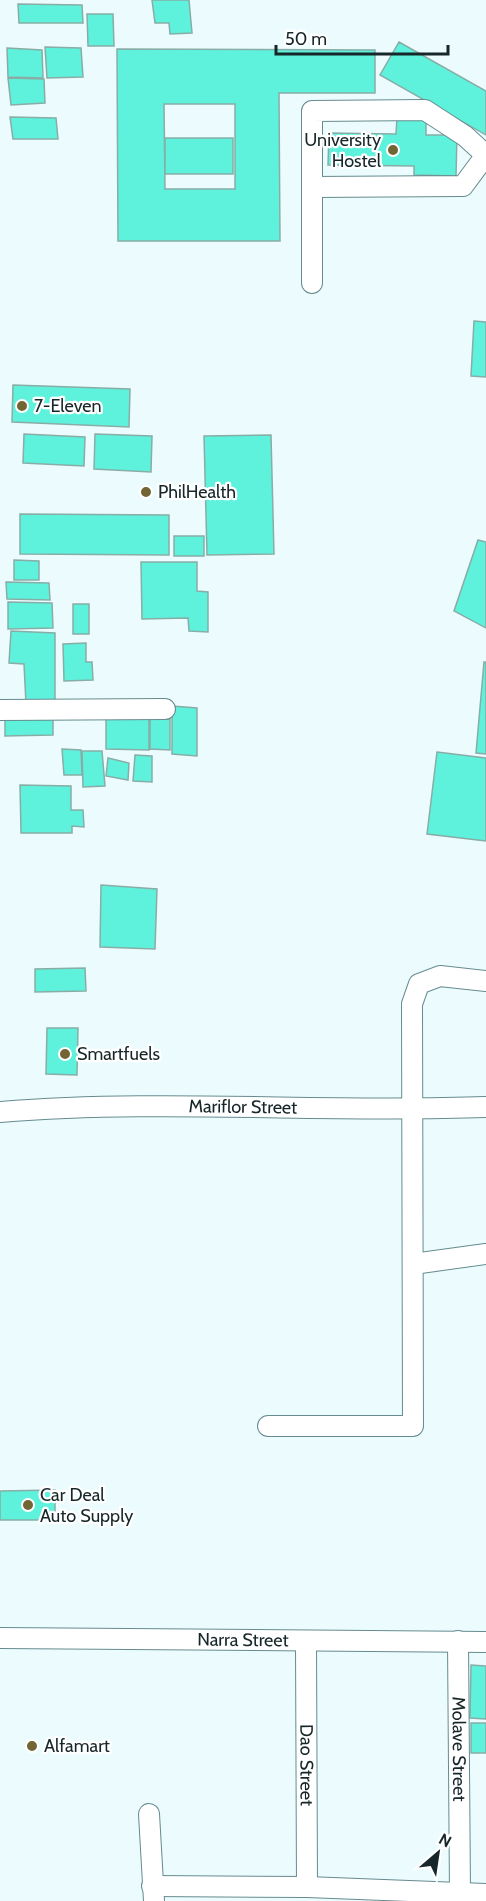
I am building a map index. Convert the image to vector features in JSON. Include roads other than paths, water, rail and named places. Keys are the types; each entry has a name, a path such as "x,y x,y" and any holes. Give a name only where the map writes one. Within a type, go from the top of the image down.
{"street":[{"path":"312,187 463,186 486,155 465,136 425,110 312,111 312,187 312,283"},
{"path":"0,710 165,709"},
{"path":"268,1426 413,1426 412,1004 419,984 440,976 486,981"},
{"name":"Mariflor Street","path":"0,1112 145,1106 412,1110 486,1107"},
{"path":"413,1264 486,1254"},
{"name":"Narra Street","path":"0,1638 486,1642"},
{"name":"Molave Street","path":"458,1641 460,1893"},
{"name":"Dao Street","path":"306,1642 307,1887"},
{"path":"149,1814 153,1893 307,1887 486,1894"}],"place":[{"name":"University Hostel","path":"393,150"},
{"name":"7-Eleven","path":"22,406"},
{"name":"PhilHealth","path":"146,492"},
{"name":"Smartfuels","path":"65,1054"},
{"name":"Car Deal Auto Supply","path":"28,1505"},
{"name":"Alfamart","path":"32,1746"}]}
